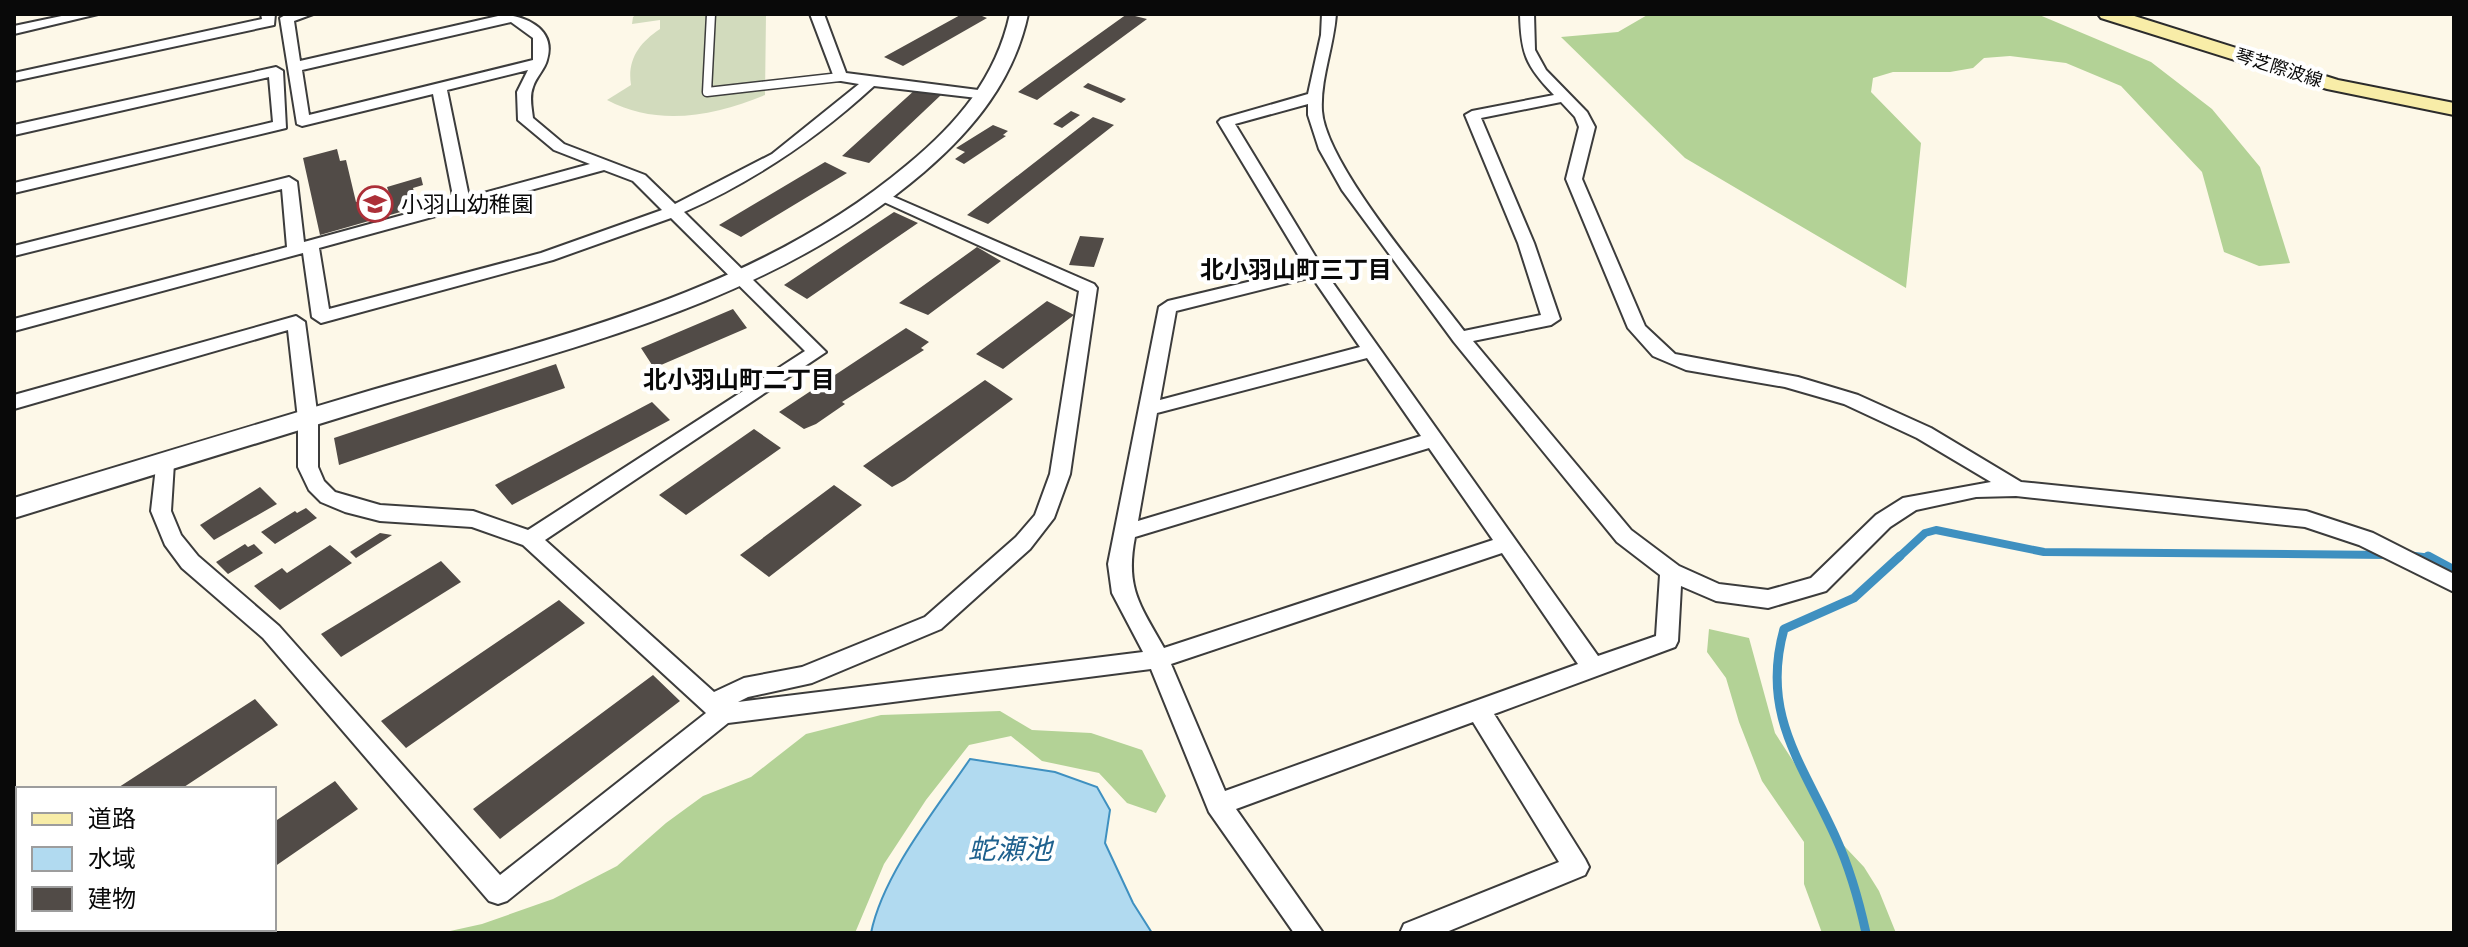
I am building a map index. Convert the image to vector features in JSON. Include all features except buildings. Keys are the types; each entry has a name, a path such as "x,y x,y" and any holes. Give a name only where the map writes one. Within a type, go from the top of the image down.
{"main road":[{"name":"琴芝際波線","path":"2108,14 2334,85 2454,109"}],"street":[{"path":"14,30 91,14"},
{"path":"14,77 269,22 268,14"},
{"path":"306,14 287,18 302,121 540,63"},
{"path":"817,14 840,77 986,95"},
{"path":"14,508 629,321 738,278 819,237 917,170 961,127 986,95 1006,61 1019,14"},
{"path":"1329,14 1328,35 1315,97 1315,115 1327,149 1350,190 1460,338 1624,536 1671,572 1716,592 1768,599 1818,585 1883,521 1910,503 1976,490 2016,489 2306,519 2366,539 2454,584"},
{"path":"1527,14 1528,50 1540,72 1582,115 1587,127 1574,179 1637,328 1650,344 1667,357 1684,364 1799,384 1855,401 1907,423 1962,452 2016,489"},
{"path":"294,67 508,16 528,24 541,35 543,50 540,63 525,89 526,120 559,147 639,178 817,352 530,539"},
{"path":"14,130 276,71 281,125 14,188"},
{"path":"605,165 310,245 321,317 600,239 673,211 763,167 803,140 872,80"},
{"path":"439,88 462,203"},
{"path":"1315,97 1226,122 1316,271 1593,667"},
{"path":"1460,338 1551,319 1526,243 1472,115 1565,97"},
{"path":"14,251 289,182 296,250 14,325"},
{"path":"164,463 161,511 172,539 190,562 271,632 498,892 744,688 804,676 933,623 1023,543 1044,518 1060,474 1088,288 881,197"},
{"path":"1310,933 1218,804 1158,659 1123,593 1119,564 1168,307 1316,271"},
{"path":"14,402 296,322 308,419 308,467 316,485 328,497 352,507 380,513 473,519 530,539 717,709 1158,659 1505,544"},
{"path":"1149,409 1370,351"},
{"path":"1126,532 1433,440"},
{"path":"1218,804 1667,641 1671,572"},
{"path":"1413,933 1576,867 1479,711"}],"lane":[{"path":"711,14 707,92 840,77"}],"green space":[{"path":"637,14 766,14 765,95 726,108 686,116 646,114 607,100 631,85 631,68 636,53 660,29 660,20 632,24"},
{"path":"1649,14 2037,14 2151,62 2212,109 2260,167 2290,263 2259,266 2224,252 2202,172 2121,86 2066,63 2010,56 1984,58 1973,68 1950,72 1893,72 1873,78 1871,92 1921,143 1906,288 1685,158 1561,37 1618,32"},
{"path":"1709,629 1749,638 1775,733 1815,795 1830,831 1864,867 1879,891 1896,933 1822,933 1804,884 1804,842 1762,781 1726,678 1707,652"},
{"path":"1000,711 1032,730 1091,733 1142,750 1166,796 1156,813 1127,803 1099,773 1042,761 1011,736 969,745 926,800 884,864 855,933 441,933 482,924 553,899 617,866 666,823 703,796 751,777 806,734 881,715"}],"water":[{"name":"蛇瀬池","path":"970,759 1055,772 1097,787 1110,810 1105,843 1133,903 1152,933 871,933 877,911 899,865"}],"waterway":[{"path":"1898,558 1925,533 1936,530 2044,552 2389,555"},
{"path":"2407,555 2431,558"},
{"path":"1866,933 1841,850 1789,738 1777,688 1778,660 1784,629 1854,598 1900,556"},
{"path":"2428,556 2454,570"}],"place":[{"name":"小羽山幼稚園","path":"375,204"}],"district":[{"name":"北小羽山町三丁目","path":"1296,270"},
{"name":"北小羽山町二丁目","path":"739,380"}]}
